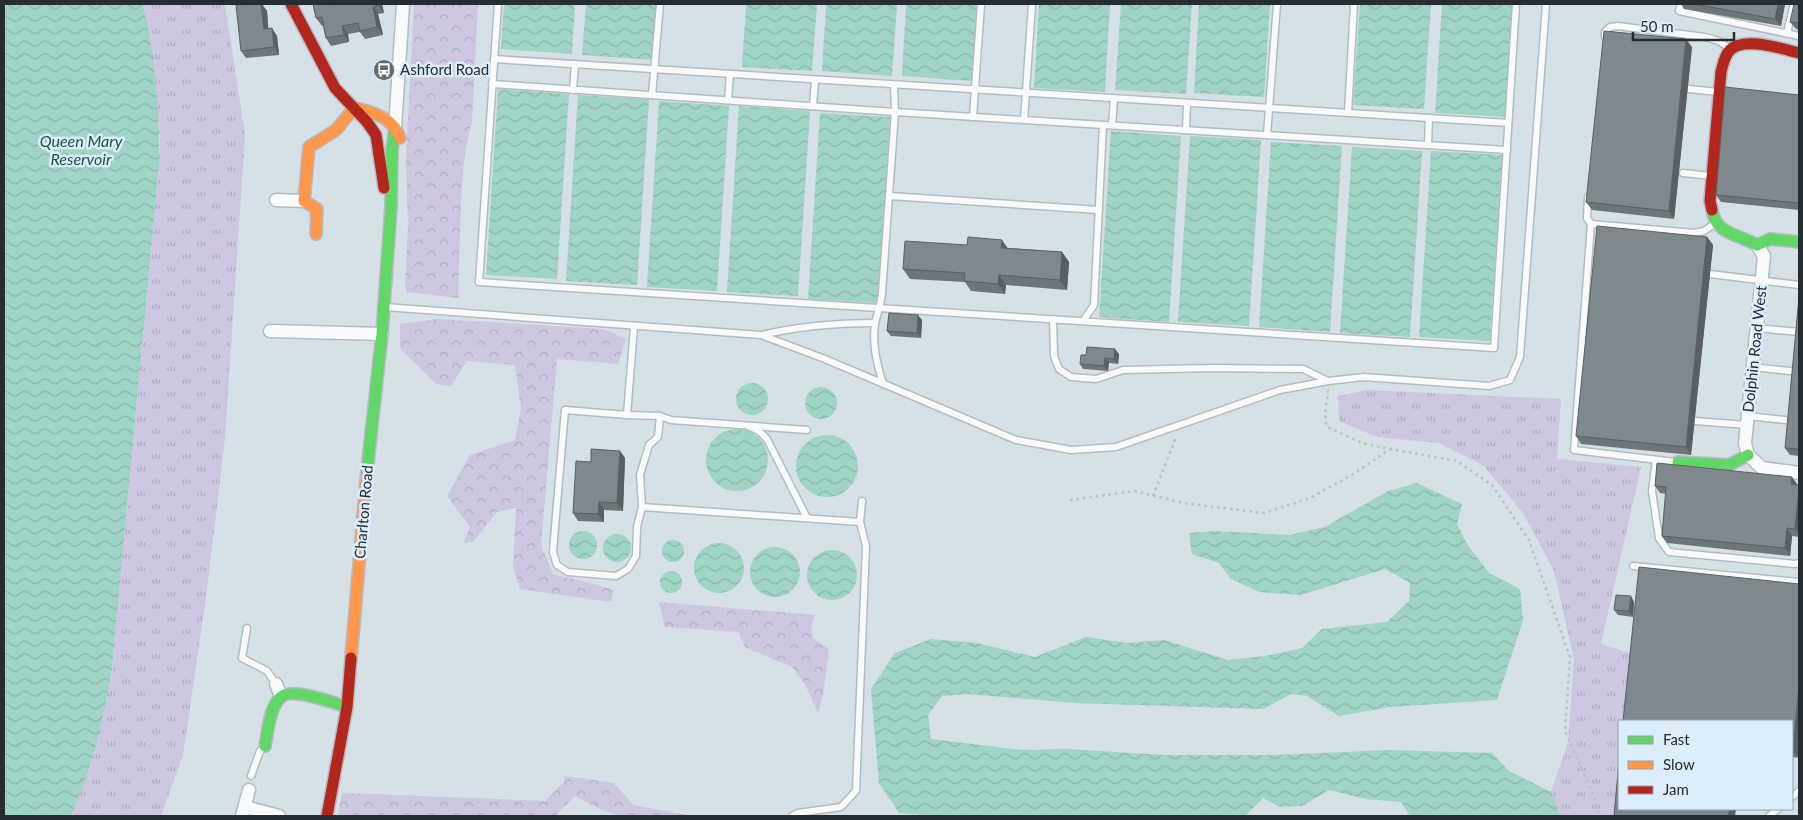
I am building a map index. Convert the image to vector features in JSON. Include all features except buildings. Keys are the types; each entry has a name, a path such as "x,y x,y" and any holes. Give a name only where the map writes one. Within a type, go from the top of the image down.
{"street":[{"path":"291,4 335,88 372,128 376,135 381,176 391,207"},
{"path":"395,128 403,4"},
{"path":"1799,53 1753,44 1740,44 1730,49 1724,59 1721,72 1710,201 1715,224 1725,232 1746,237 1757,245 1770,239 1799,242"},
{"path":"354,108 370,112 387,121 395,128"},
{"path":"304,201 309,147 342,125 354,108"},
{"name":"Charlton Road","path":"327,816 347,707 369,450 382,334 391,207 397,193 401,165 402,148 395,128"},
{"path":"276,200 304,201 317,208 316,234"},
{"name":"Dolphin Road West","path":"1748,455 1745,443 1764,256 1757,245"},
{"path":"270,331 382,334"},
{"path":"1678,462 1729,465 1748,455 1762,468 1799,473"},
{"path":"266,746 278,690 285,693 305,695 347,707"},
{"path":"249,790 243,811 279,816"}],"lane":[{"path":"498,4 479,282 1494,348 1516,4"},
{"path":"652,95 656,69 660,4"},
{"path":"973,117 981,4"},
{"path":"1024,120 1032,4"},
{"path":"1267,135 1277,4"},
{"path":"1348,113 1354,4"},
{"path":"761,335 825,359 1016,440 1072,450 1116,447 1280,390 1364,376 1489,386 1510,380 1520,357 1546,4"},
{"path":"1680,4 1680,11 1799,36"},
{"path":"1787,33 1794,4"},
{"path":"1604,42 1605,32 1610,27 1618,26 1705,36 1719,41 1730,49"},
{"path":"494,59 1508,123"},
{"path":"573,90 575,64"},
{"path":"728,100 730,74"},
{"path":"813,106 815,80"},
{"path":"492,84 895,112 1507,150"},
{"path":"883,384 874,353 875,324 880,308 889,196 895,112 894,85"},
{"path":"1690,89 1719,92"},
{"path":"1112,125 1114,99"},
{"path":"1186,130 1187,103"},
{"path":"1428,145 1429,118"},
{"path":"1083,321 1094,304 1103,125"},
{"path":"1683,174 1712,177"},
{"path":"1589,190 1586,210 1587,218 1592,224 1574,450 1678,462"},
{"path":"889,196 1099,210"},
{"path":"1592,224 1694,233 1704,231 1715,224"},
{"path":"1710,274 1799,285"},
{"path":"384,307 761,335 788,329 848,323 875,324"},
{"path":"1053,319 1054,356 1059,369 1071,377 1096,379 1123,370 1303,369 1328,382"},
{"path":"627,415 634,327"},
{"path":"1757,328 1799,332"},
{"path":"1753,367 1798,372"},
{"path":"660,416 658,437 649,445 640,476 642,507 637,527 636,556 628,568 616,576 568,572 557,565 554,552 555,527 565,410 660,416 671,420 807,430"},
{"path":"1694,421 1794,422"},
{"path":"747,425 759,431 767,439 807,518"},
{"path":"1656,460 1652,490 1659,538 1669,552 1799,563"},
{"path":"792,816 798,813 841,807 856,791 866,546 860,522 862,501"},
{"path":"642,507 860,522"},
{"path":"1633,566 1799,582"},
{"path":"247,628 242,658 267,671 278,690"},
{"path":"251,776 260,751 266,746"}],"path":[{"path":"1328,382 1327,402 1323,416 1326,427 1362,443 1457,461 1492,485 1529,540 1570,657 1565,731 1595,799 1599,816"},
{"path":"1153,496 1182,424"},
{"path":"1070,500 1135,491 1182,503 1264,512 1310,498 1355,473 1390,449"}],"green space":[{"path":"143,4 225,4 245,135 225,438 206,598 183,755 161,816 71,816 85,780 96,743 112,668 159,164 160,139 155,72"},
{"path":"414,4 478,4 472,122 465,151 461,200 458,298 407,292 405,287 408,225 406,155"},
{"path":"438,319 603,329 626,339 618,364 557,359 541,545 553,574 614,590 611,602 520,589 513,567 516,508 497,512 473,542 463,543 470,527 447,496 470,455 515,440 521,408 515,365 467,361 451,386 436,384 400,348 400,324"},
{"path":"1367,390 1561,399 1557,459 1641,467 1601,644 1636,655 1630,720 1618,720 1618,810 1620,810 1620,816 1561,816 1551,792 1568,742 1574,660 1554,571 1523,513 1483,465 1438,443 1377,437 1339,421 1338,396"},
{"path":"659,602 815,615 811,627 813,638 829,649 823,695 818,713 805,684 792,667 745,647 738,632 665,627"},
{"path":"565,776 614,783 633,805 692,816 619,816 575,796 555,816 338,816 342,793 545,801 564,782"}],"water":[{"name":"Queen Mary Reservoir","path":"4,4 143,4 151,43 158,103 159,164 112,668 96,743 85,780 71,816 4,816"},
{"path":"504,4 575,4 572,54 501,49"},
{"path":"586,4 657,4 653,60 582,55"},
{"path":"746,4 817,4 812,71 742,67"},
{"path":"826,4 897,4 892,76 822,71"},
{"path":"906,4 977,4 972,81 902,76"},
{"path":"1039,4 1110,4 1105,92 1034,88"},
{"path":"1121,4 1192,4 1186,94 1115,90"},
{"path":"1199,4 1270,4 1264,97 1194,93"},
{"path":"1360,4 1431,4 1424,109 1353,105"},
{"path":"1442,4 1513,4 1506,117 1435,113"},
{"path":"498,89 569,94 557,279 486,275"},
{"path":"578,95 649,99 637,285 566,281"},
{"path":"659,101 729,106 717,291 647,287"},
{"path":"739,106 810,111 798,296 727,292"},
{"path":"820,113 890,117 878,303 808,299"},
{"path":"1111,131 1181,136 1169,322 1099,317"},
{"path":"1190,136 1261,140 1249,326 1178,322"},
{"path":"1271,142 1342,146 1330,332 1259,327"},
{"path":"1352,147 1422,151 1410,337 1340,333"},
{"path":"1431,151 1502,155 1490,341 1419,337"},
{"path":"752,383 758,384 763,388 767,393 767,405 763,410 758,414 752,415 746,414 741,410 737,405 736,399 737,393 741,388 746,384"},
{"path":"821,387 827,388 832,392 836,397 836,409 832,414 827,418 821,419 815,418 810,414 806,409 805,403 806,397 810,392 815,388"},
{"path":"731,429 743,429 759,438 766,448 768,460 766,472 759,482 743,491 731,491 720,486 711,477 706,466 706,454 711,443 720,434"},
{"path":"821,435 833,435 849,444 856,454 858,466 856,478 849,488 833,497 821,497 810,492 801,483 796,472 796,460 801,449 810,440"},
{"path":"1417,483 1462,504 1457,524 1467,544 1489,573 1520,589 1523,620 1497,700 1390,707 1339,716 1307,696 1291,694 1263,709 1074,703 968,694 942,696 928,715 931,739 1023,750 1066,749 1166,755 1278,755 1388,750 1492,753 1509,771 1551,792 1561,816 1410,816 1401,802 1366,799 1329,790 1302,806 1280,807 1263,798 1245,816 936,816 899,813 879,783 871,689 895,653 931,639 977,643 1035,657 1086,637 1127,643 1164,640 1228,660 1265,656 1302,648 1322,629 1387,622 1409,601 1410,583 1385,569 1301,595 1259,592 1231,579 1219,563 1192,554 1189,533 1215,531 1290,535 1325,527 1388,491"},
{"path":"583,531 593,535 597,545 593,555 583,559 573,555 569,545 573,535"},
{"path":"617,534 627,538 631,548 627,558 617,562 607,558 603,548 607,538"},
{"path":"673,540 681,543 684,551 681,559 673,562 665,559 662,551 665,543"},
{"path":"714,543 724,543 737,550 744,563 744,573 737,586 724,593 714,593 705,589 698,582 694,573 694,563 698,554 705,547"},
{"path":"770,547 780,547 793,554 800,567 800,577 793,590 780,597 770,597 761,593 754,586 750,577 750,567 754,558 761,551"},
{"path":"827,550 837,550 850,557 857,570 857,580 850,593 837,600 827,600 818,596 811,589 807,580 807,570 811,561 818,554"},
{"path":"671,571 679,574 682,582 679,590 671,593 663,590 660,582 663,574"}],"traffic: fast":[{"path":"367,471 382,334 391,207 392,149 395,128"},
{"path":"1712,210 1714,218 1723,229 1757,245 1770,239 1799,242"},
{"path":"1678,462 1729,465 1748,455"},
{"path":"265,746 273,708 280,698 285,695 312,696 347,707"}],"traffic: slow":[{"path":"316,234 317,209 304,201 309,147 336,130 354,108"},
{"path":"355,108 382,117 393,125 400,138"},
{"path":"351,658 367,471"}],"traffic: jam":[{"path":"291,4 335,88 367,122 376,135 384,188"},
{"path":"1712,210 1710,201 1721,72 1726,55 1736,46 1744,44 1763,45 1799,53"},
{"path":"327,816 347,707 351,658"}],"place":[{"name":"Ashford Road","path":"384,70"}]}
